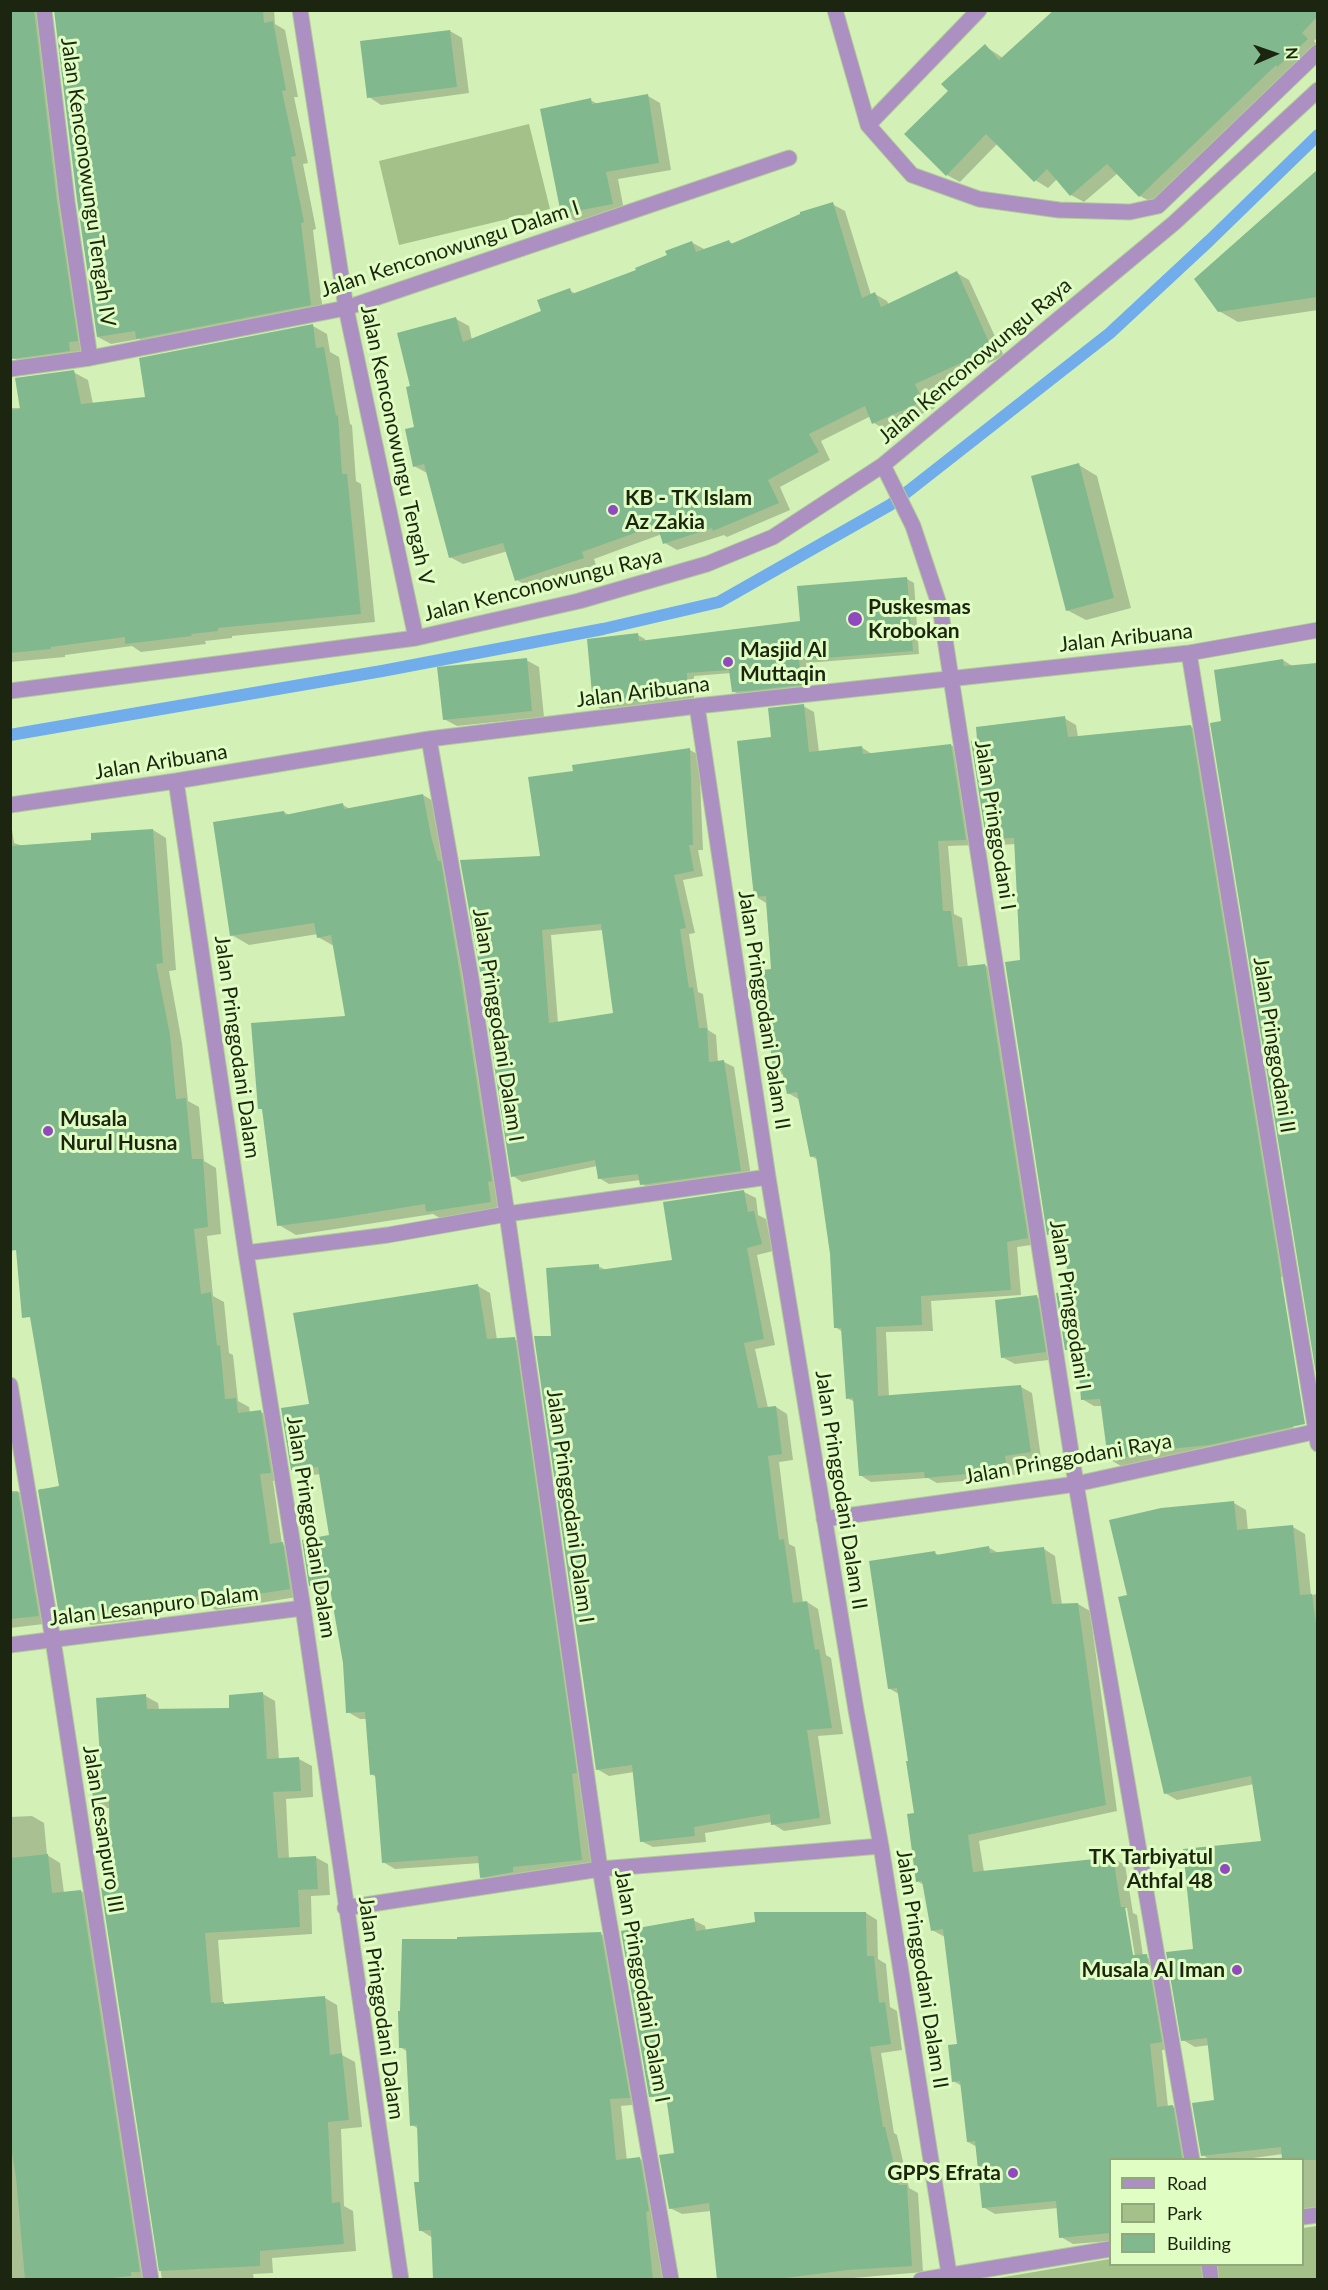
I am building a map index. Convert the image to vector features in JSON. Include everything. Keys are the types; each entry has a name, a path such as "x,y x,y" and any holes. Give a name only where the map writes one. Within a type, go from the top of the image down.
{"street":[{"name":"Jalan Kenconowungu Tengah IV","path":"44,10 67,201 90,358"},
{"name":"Jalan Kenconowungu Tengah V","path":"300,10 346,309 416,638"},
{"path":"835,10 868,125 912,175 979,199 1059,210 1130,212 1158,206 1317,52"},
{"path":"868,125 979,10"},
{"name":"Jalan Kenconowungu Raya","path":"10,691 416,638 579,601 707,564 774,537 887,471 1174,223 1317,90"},
{"name":"Jalan Kenconowungu Dalam I","path":"10,369 90,358 346,309 789,158"},
{"name":"Jalan Pringgodani I","path":"887,471 913,526 940,608 1076,1484 1192,2158"},
{"name":"Jalan Aribuana","path":"10,805 176,782 429,739 697,706 1189,653 1317,630"},
{"name":"Jalan Pringgodani II","path":"1189,653 1317,1436"},
{"name":"Jalan Pringgodani Dalam II","path":"697,706 768,1177 881,1846 950,2277"},
{"name":"Jalan Pringgodani Dalam I","path":"429,739 471,978 507,1214 600,1869 671,2280"},
{"name":"Jalan Pringgodani Dalam","path":"176,782 246,1253 303,1608 401,2280"},
{"path":"246,1253 388,1235 507,1214 768,1177"},
{"name":"Jalan Lesanpuro III","path":"10,1385 53,1640 151,2280"},
{"name":"Jalan Pringgodani Raya","path":"824,1519 1076,1484 1317,1436"},
{"name":"Jalan Lesanpuro Dalam","path":"10,1645 303,1608"},
{"path":"345,1908 600,1869 881,1846"},
{"path":"921,2280 950,2277 1109,2248"}],"green space":[{"path":"529,124 550,209 399,245 379,161"},
{"path":"1317,2226 1317,2279 987,2280 1109,2259 1109,2266 1304,2266 1304,2228"}],"building":[{"path":"10,10 34,10 57,202 78,341 69,342 70,351 12,359 10,348"},
{"path":"54,10 263,10 264,23 273,21 286,90 282,91 296,156 291,157 304,222 301,223 311,305 136,339 135,331 97,337 77,200"},
{"path":"1054,10 1317,10 1317,17 1302,33 1308,39 1277,67 1276,65 1139,197 1107,164 1070,196 1047,169 1034,182 986,134 946,176 904,134 948,91 941,84 985,44 999,60"},
{"path":"450,30 457,87 367,98 360,41"},
{"path":"648,94 659,163 606,172 613,204 561,214 540,109 591,98 592,104"},
{"path":"1317,170 1317,297 1218,312 1194,279"},
{"path":"833,202 862,298 875,292 881,307 957,271 992,349 915,384 923,401 872,424 865,406 809,434 819,452 768,480 779,503 713,531 712,528 663,544 657,525 582,552 584,558 515,581 503,543 449,558 424,464 413,467 405,429 414,427 406,387 410,386 397,333 456,317 463,342 541,311 537,300 570,288 572,294 636,270 635,268 667,255 665,251 692,241 696,252 729,240 731,244 800,214 800,212"},
{"path":"313,324 316,348 324,347 336,416 338,415 342,474 347,474 361,614 218,628 218,631 191,634 192,636 125,644 125,637 10,653 10,410 20,409 15,378 74,370 81,404 145,397 139,358"},
{"path":"1079,463 1114,598 1066,611 1031,476"},
{"path":"907,577 913,651 799,660 802,685 747,691 732,692 729,670 687,673 688,696 593,705 587,639 638,633 639,641 800,621 797,586"},
{"path":"527,658 532,711 443,720 437,667"},
{"path":"1283,659 1284,666 1317,663 1317,1380 1210,723 1221,721 1214,670"},
{"path":"804,704 809,752 862,746 863,754 951,744 966,840 938,841 943,911 951,911 958,967 985,964 1028,1238 1007,1242 1011,1290 921,1296 922,1325 876,1327 878,1396 1021,1385 1031,1452 1005,1456 1007,1468 925,1478 924,1472 859,1476 853,1398 846,1399 841,1328 834,1328 830,1254 816,1156 810,1157 797,1092 787,1094 782,1070 773,1071 762,970 771,969 766,896 754,897 737,741 771,737 768,708"},
{"path":"1065,716 1068,737 1191,725 1305,1424 1209,1445 1161,1450 1161,1452 1108,1460 1100,1399 1081,1400 1077,1349 1065,1350 1056,1293 1069,1291 1063,1232 1047,1235 1005,962 1020,960 1014,838 986,839 971,741 977,740 976,727"},
{"path":"690,748 693,845 689,845 694,871 674,875 686,928 680,929 689,988 693,987 699,1028 707,1028 709,1062 724,1060 741,1171 640,1185 638,1174 598,1179 595,1160 511,1177 481,977 460,860 540,856 528,777 573,771 572,765","holes":["601,924 613,1013 549,1023 542,930"]},
{"path":"423,794 431,836 438,861 441,861 461,980 492,1181 488,1182 491,1202 426,1212 425,1204 277,1226 262,1109 258,1109 251,1023 345,1016 331,935 317,938 314,923 230,936 213,822 284,811 285,815 343,803 344,809"},
{"path":"153,829 163,963 156,964 170,1035 176,1099 186,1098 192,1159 203,1159 208,1227 194,1229 201,1294 211,1292 217,1346 220,1345 225,1399 236,1398 238,1413 261,1410 271,1473 260,1474 270,1544 283,1542 290,1589 201,1603 200,1596 129,1602 130,1612 76,1618 76,1613 59,1615 38,1490 59,1486 30,1317 22,1318 16,1250 10,1251 10,846 91,840 91,833"},
{"path":"744,1190 748,1212 754,1211 762,1244 747,1248 764,1339 744,1343 758,1408 776,1406 782,1454 768,1456 779,1540 784,1539 793,1603 807,1601 815,1650 819,1649 832,1728 807,1730 820,1818 771,1825 770,1814 694,1827 695,1836 640,1842 632,1765 596,1770 534,1336 551,1336 546,1268 599,1264 599,1270 672,1260 663,1202"},
{"path":"478,1284 487,1339 515,1337 577,1773 572,1774 582,1860 513,1867 513,1872 480,1878 478,1856 382,1863 375,1774 370,1775 365,1712 346,1713 343,1663 329,1583 309,1586 302,1540 329,1535 318,1467 291,1470 281,1408 309,1404 293,1313"},
{"path":"1037,1295 1046,1352 1001,1358 995,1300"},
{"path":"18,1492 39,1616 10,1619 10,1493"},
{"path":"1234,1501 1237,1530 1293,1525 1300,1595 1312,1594 1317,1632 1317,2160 1282,2158 1281,2147 1201,2156 1192,2103 1214,2100 1207,2038 1181,2041 1166,1952 1193,1949 1183,1849 1261,1841 1251,1776 1164,1794 1118,1597 1127,1595 1109,1520 1161,1508"},
{"path":"989,1546 990,1553 1044,1547 1052,1604 1078,1603 1106,1805 968,1835 973,1872 1113,1857 1121,1907 1125,1907 1133,1955 1147,1954 1162,2042 1150,2044 1157,2107 1173,2105 1182,2158 1109,2158 1109,2233 1059,2238 1056,2201 982,2208 975,2141 967,2142 960,2081 952,2082 948,2045 957,2044 943,1929 931,1931 922,1881 916,1882 907,1814 914,1813 906,1761 908,1761 897,1688 888,1689 869,1561 935,1551 936,1555"},
{"path":"263,1692 267,1759 299,1757 301,1791 273,1792 278,1858 316,1856 318,1889 298,1890 300,1927 205,1933 211,2003 325,1996 330,2055 342,2053 349,2120 328,2122 332,2203 340,2202 344,2244 260,2251 260,2266 159,2271 101,1888 110,1887 109,1801 93,1802 91,1772 101,1771 96,1698 146,1694 147,1709 229,1708 229,1695"},
{"path":"48,1854 52,1893 81,1890 140,2272 131,2272 131,2276 93,2280 25,2280 16,2178 10,2140 10,1858"},
{"path":"754,1912 866,1912 867,1956 874,1956 879,2003 885,2002 891,2044 870,2047 883,2127 885,2127 899,2185 907,2185 912,2266 848,2270 769,2280 717,2280 709,2203 669,2209 659,2155 674,2153 666,2096 649,2097 621,1931 694,1918 696,1931 755,1922"},
{"path":"601,1932 630,2098 610,2099 616,2160 640,2157 649,2211 646,2212 653,2280 433,2280 431,2230 419,2231 414,2182 419,2182 417,2125 410,2126 406,2048 399,2048 398,2011 400,2011 402,1939 457,1939 457,1937"}],"waterway":[{"path":"10,735 382,671 603,629 719,602 890,505 911,489 1110,333 1318,135"}],"place":[{"name":"KB - TK Islam Az Zakia","path":"613,510"},
{"name":"Puskesmas Krobokan","path":"855,619"},
{"name":"Masjid Al Muttaqin","path":"728,662"},
{"name":"Musala Nurul Husna","path":"48,1131"},
{"name":"TK Tarbiyatul Athfal 48","path":"1225,1869"},
{"name":"Musala Al Iman","path":"1237,1970"},
{"name":"GPPS Efrata","path":"1013,2173"}]}
